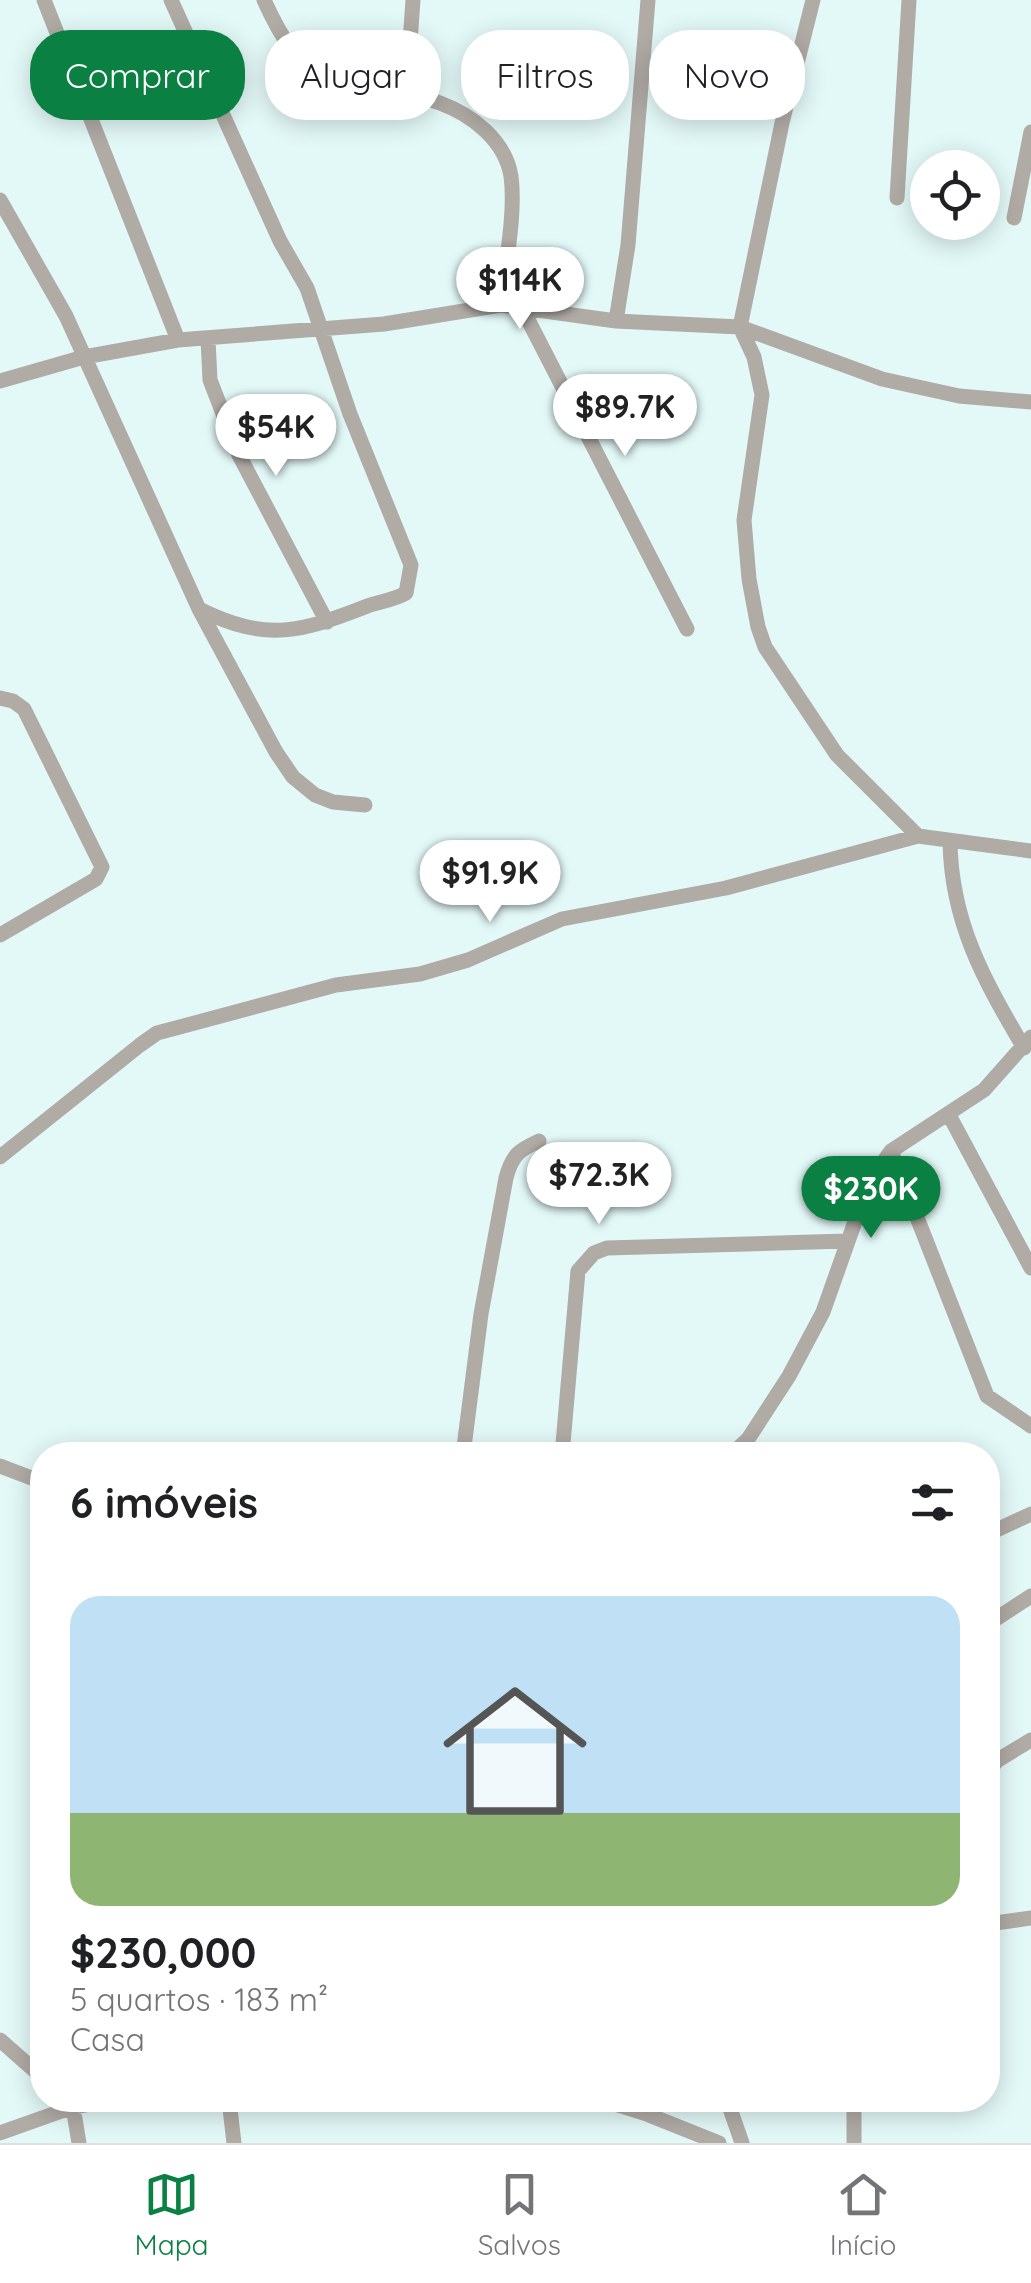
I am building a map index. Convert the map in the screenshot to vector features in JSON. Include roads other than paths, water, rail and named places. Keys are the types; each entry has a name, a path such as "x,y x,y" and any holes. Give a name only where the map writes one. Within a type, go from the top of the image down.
{"street":[{"path":"44,0 178,340"},
{"path":"172,0 280,241 307,288 350,414 411,565 406,593 327,622 276,632 258,631 199,609"},
{"path":"264,0 280,30"},
{"path":"411,30 413,0"},
{"path":"616,321 628,245 648,0"},
{"path":"814,0 782,123 740,327 754,357 762,395 744,520 749,579 765,647 837,754 918,836"},
{"path":"897,198 910,0"},
{"path":"441,105 486,131 506,154 512,180 501,305"},
{"path":"1014,218 1031,132"},
{"path":"0,200 66,316 199,609 264,730 293,777 316,796 365,805"},
{"path":"0,381 84,357 178,340 384,324 501,305 616,321 740,327 882,379 960,396 1031,402"},
{"path":"523,310 687,629"},
{"path":"208,339 210,380 238,456 327,622"},
{"path":"0,698 24,709 102,867 96,879 0,935"},
{"path":"0,1157 158,1033 336,985 420,974 468,960 562,918 726,888 918,836 1031,852"},
{"path":"745,1442 789,1376 822,1312 869,1182 891,1152 984,1090 1028,1042 986,984 957,910 950,878 950,841"},
{"path":"949,1115 1031,1268"},
{"path":"465,1442 484,1297 510,1160 518,1151 540,1141"},
{"path":"891,1152 988,1396 1031,1426"},
{"path":"563,1442 578,1271 594,1254 606,1248 846,1242"},
{"path":"0,1466 30,1477"},
{"path":"1000,1528 1031,1514"},
{"path":"1000,1616 1031,1596"},
{"path":"1000,1759 1031,1740"},
{"path":"1000,1922 1031,1918"},
{"path":"0,2040 30,2066"},
{"path":"0,2134 51,2112"},
{"path":"72,2112 79,2143"},
{"path":"230,2112 234,2143"},
{"path":"644,2112 718,2143"},
{"path":"731,2112 742,2143"},
{"path":"854,2112 854,2143"}]}
